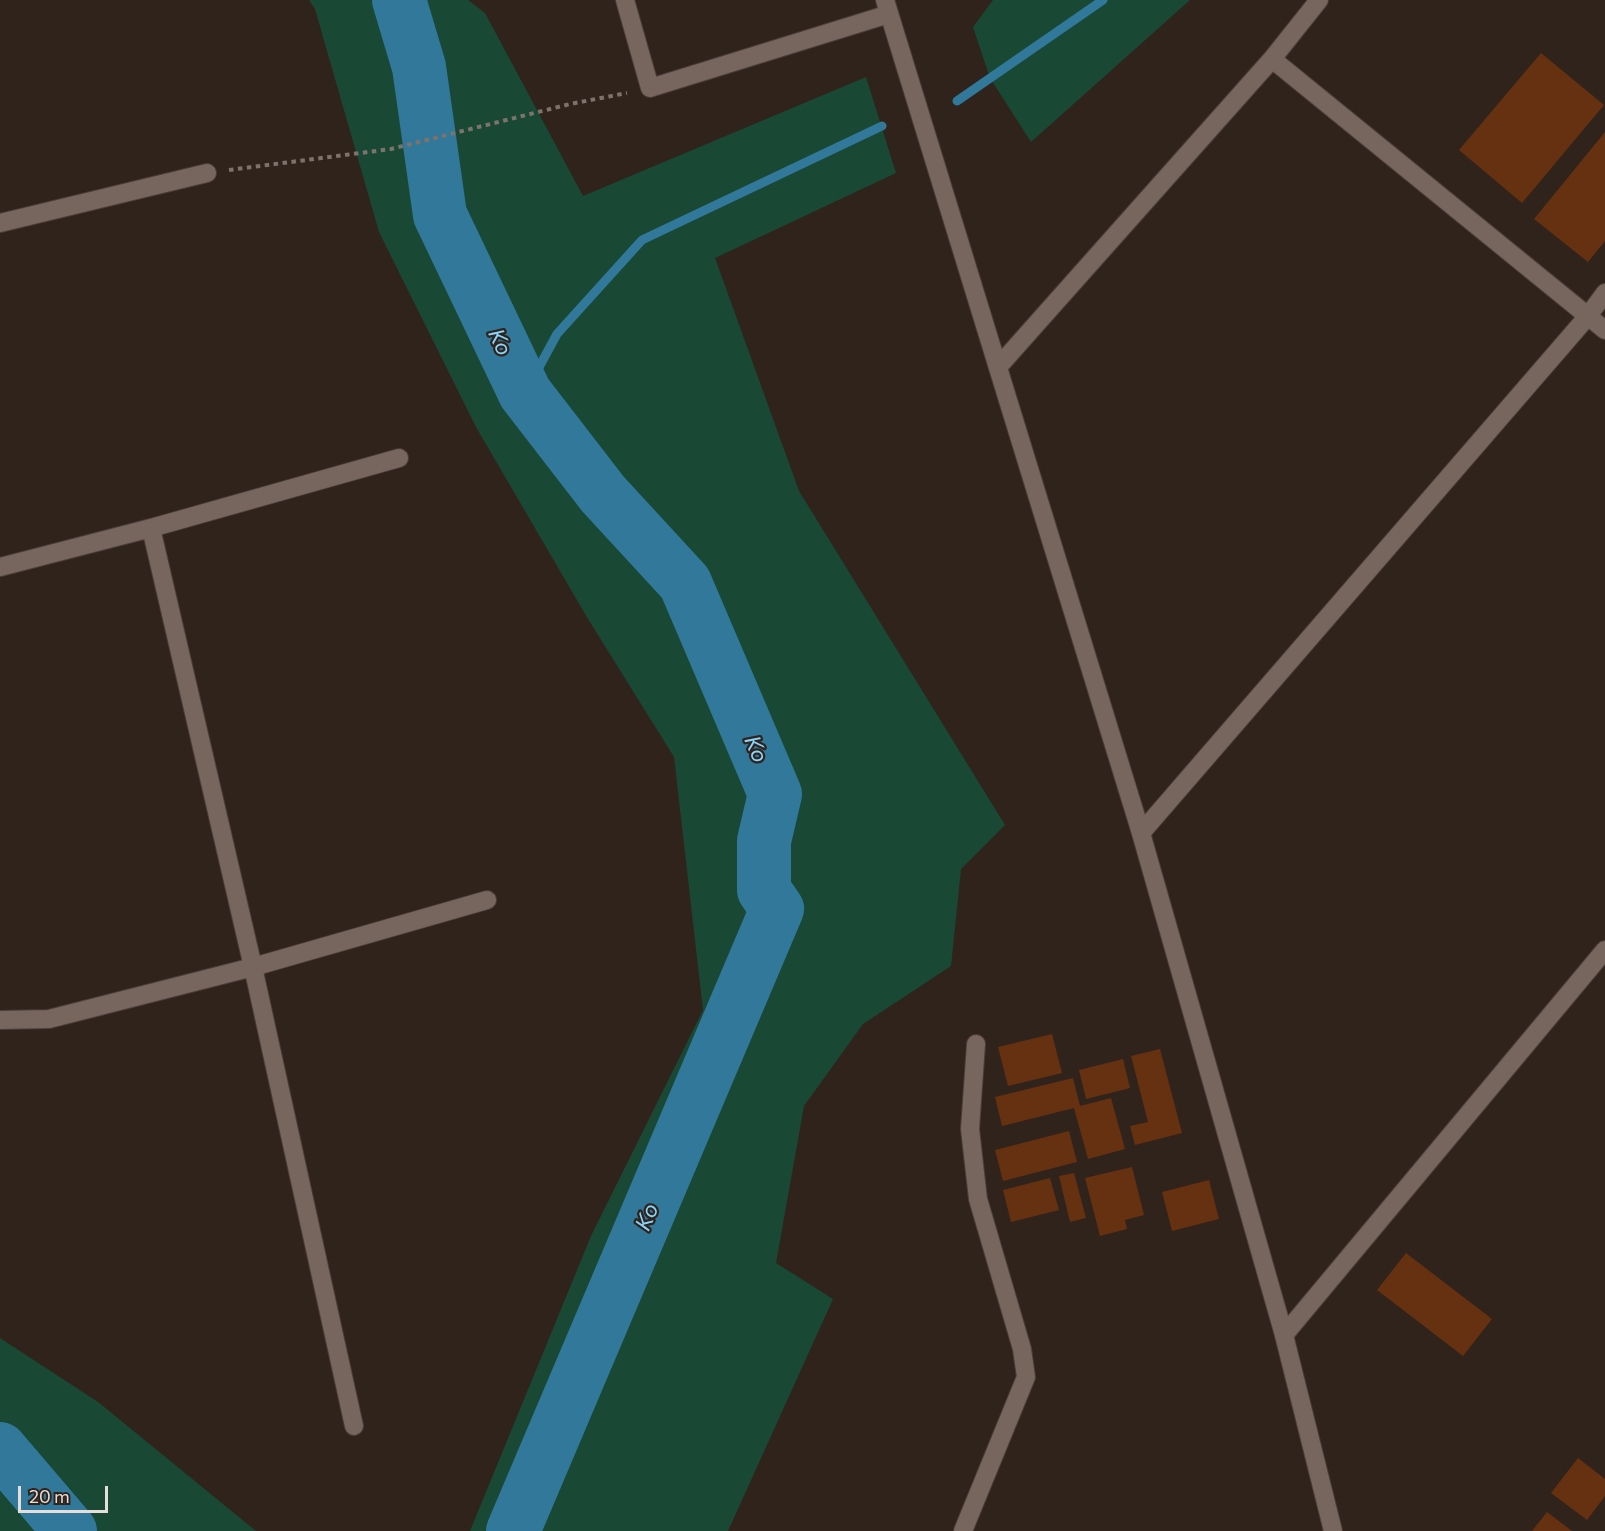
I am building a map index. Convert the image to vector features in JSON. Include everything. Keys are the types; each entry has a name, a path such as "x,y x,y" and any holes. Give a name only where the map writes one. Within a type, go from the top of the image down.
{"street":[{"path":"625,0 650,88 887,7 1141,833 1284,1335 1333,1531"},
{"path":"998,367 1272,59 1319,0"},
{"path":"1272,59 1605,330"},
{"path":"0,223 207,173"},
{"path":"1141,833 1588,316 1605,293"},
{"path":"0,567 151,528 399,458"},
{"path":"151,528 253,967 354,1426"},
{"path":"0,1020 49,1019 253,967 487,900"},
{"path":"1284,1335 1605,950"},
{"path":"963,1531 1026,1377 1022,1350 978,1199 970,1129 976,1044"}],"path":[{"path":"207,173 391,150 570,104 650,88"}],"green space":[{"path":"309,0 468,0 485,13 583,196 866,77 896,173 715,258 799,491 1005,825 961,869 951,966 863,1024 804,1106 776,1263 833,1299 728,1531 470,1531 591,1236 703,1010 674,757 588,619 476,427 379,232 315,9"},
{"path":"993,0 1190,0 1031,142 990,78 973,27"},
{"path":"0,1338 98,1402 256,1531 0,1531"}],"building":[{"path":"1541,53 1604,105 1522,203 1459,150"},
{"path":"1605,132 1605,241 1588,262 1534,219"},
{"path":"1052,1034 1062,1073 1008,1086 998,1047"},
{"path":"1160,1049 1182,1133 1135,1145 1130,1126 1148,1122 1131,1056"},
{"path":"1123,1059 1130,1088 1086,1099 1079,1070"},
{"path":"1073,1078 1080,1106 1111,1098 1125,1149 1088,1159 1074,1108 1002,1126 995,1097"},
{"path":"1069,1131 1077,1162 1003,1181 995,1150"},
{"path":"1132,1167 1144,1215 1125,1220 1127,1229 1100,1236 1085,1178"},
{"path":"1074,1173 1086,1218 1070,1222 1059,1176"},
{"path":"1050,1178 1059,1210 1011,1222 1003,1190"},
{"path":"1209,1180 1219,1219 1172,1231 1162,1192"},
{"path":"1406,1253 1492,1319 1463,1356 1377,1290"},
{"path":"1578,1458 1605,1479 1605,1496 1587,1520 1551,1493"},
{"path":"1547,1512 1572,1531 1532,1531"}],"waterway":[{"name":"Ko","path":"399,0 419,67 440,215 525,393 603,494 685,583 775,794 764,841 764,890 777,909 513,1531"},
{"path":"957,101 1103,0"},
{"path":"525,393 557,334 642,240 882,126"},
{"name":"Ko","path":"0,1449 70,1531"}]}
